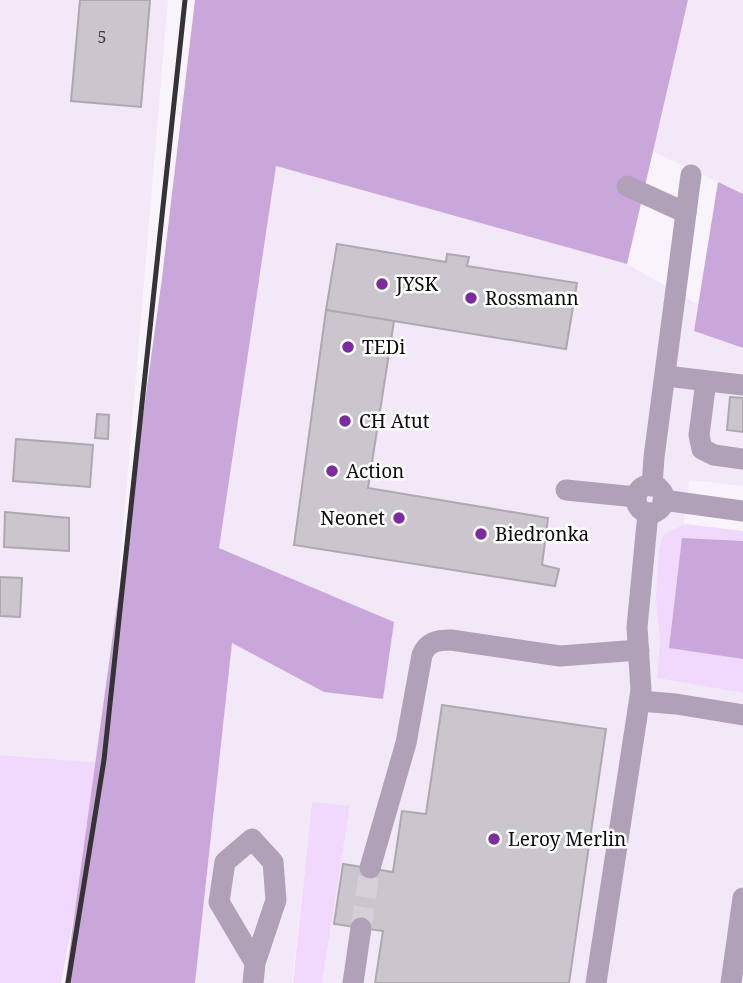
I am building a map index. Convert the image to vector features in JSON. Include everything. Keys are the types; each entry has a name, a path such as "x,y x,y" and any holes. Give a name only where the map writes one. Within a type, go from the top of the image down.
{"lane":[{"path":"596,983 640,701 638,613 654,457 691,175"},
{"path":"627,186 686,213"},
{"path":"666,376 743,385"},
{"path":"706,381 699,435 702,449 714,455 743,459"},
{"path":"566,490 743,511"},
{"path":"370,869 406,743 425,648 443,640 451,640 560,656 639,650"},
{"path":"640,701 743,715"},
{"path":"252,839 273,862 276,900 254,973 219,902 225,862 252,839"},
{"path":"731,983 743,898"},
{"path":"353,983 361,928"}],"shaded area":[{"path":"0,0 168,0 103,763 0,755"},
{"path":"195,0 688,0 627,264 276,166 219,548 394,622 383,699 324,692 232,643 195,983 65,983 162,278"},
{"path":"518,0 743,0 743,194 502,80"},
{"path":"276,166 627,264 697,304 694,331 743,348 743,486 689,480 669,648 658,678 743,693 741,983 322,983 350,806 312,803 292,983 195,983 232,642 324,692 383,699 394,622 219,548"},
{"path":"718,182 743,194 743,348 694,331"},
{"path":"685,524 743,531 743,693 657,678 660,641 656,599 659,550 663,535"},
{"path":"682,538 743,541 743,659 669,648"},
{"path":"0,755 103,763 61,983 0,983"},
{"path":"312,802 350,806 322,983 293,983"}],"building":[{"path":"80,0 150,0 141,107 71,101"},
{"path":"337,244 446,262 447,254 469,257 467,266 577,283 566,349 326,310"},
{"name":"CH Atut","path":"326,310 394,321 368,488 548,518 542,565 559,569 555,586 294,545"},
{"path":"730,397 743,398 743,432 727,430"},
{"path":"97,414 109,415 108,439 95,438"},
{"path":"16,439 93,445 90,487 13,481"},
{"path":"5,512 69,518 69,551 4,547"},
{"path":"0,577 22,578 20,617 0,616"},
{"name":"Leroy Merlin","path":"442,705 606,729 569,983 375,983 383,931 334,924 343,864 393,872 402,811 426,814"}],"tunnel":[{"path":"361,928 370,868"}],"railway":[{"path":"68,983 104,760 185,0"}],"place":[{"name":"JYSK","path":"382,284"},
{"name":"Rossmann","path":"471,298"},
{"name":"TEDi","path":"348,347"},
{"name":"CH Atut","path":"345,421"},
{"name":"Action","path":"332,471"},
{"name":"Neonet","path":"399,518"},
{"name":"Biedronka","path":"481,534"},
{"name":"Leroy Merlin","path":"494,839"}]}
